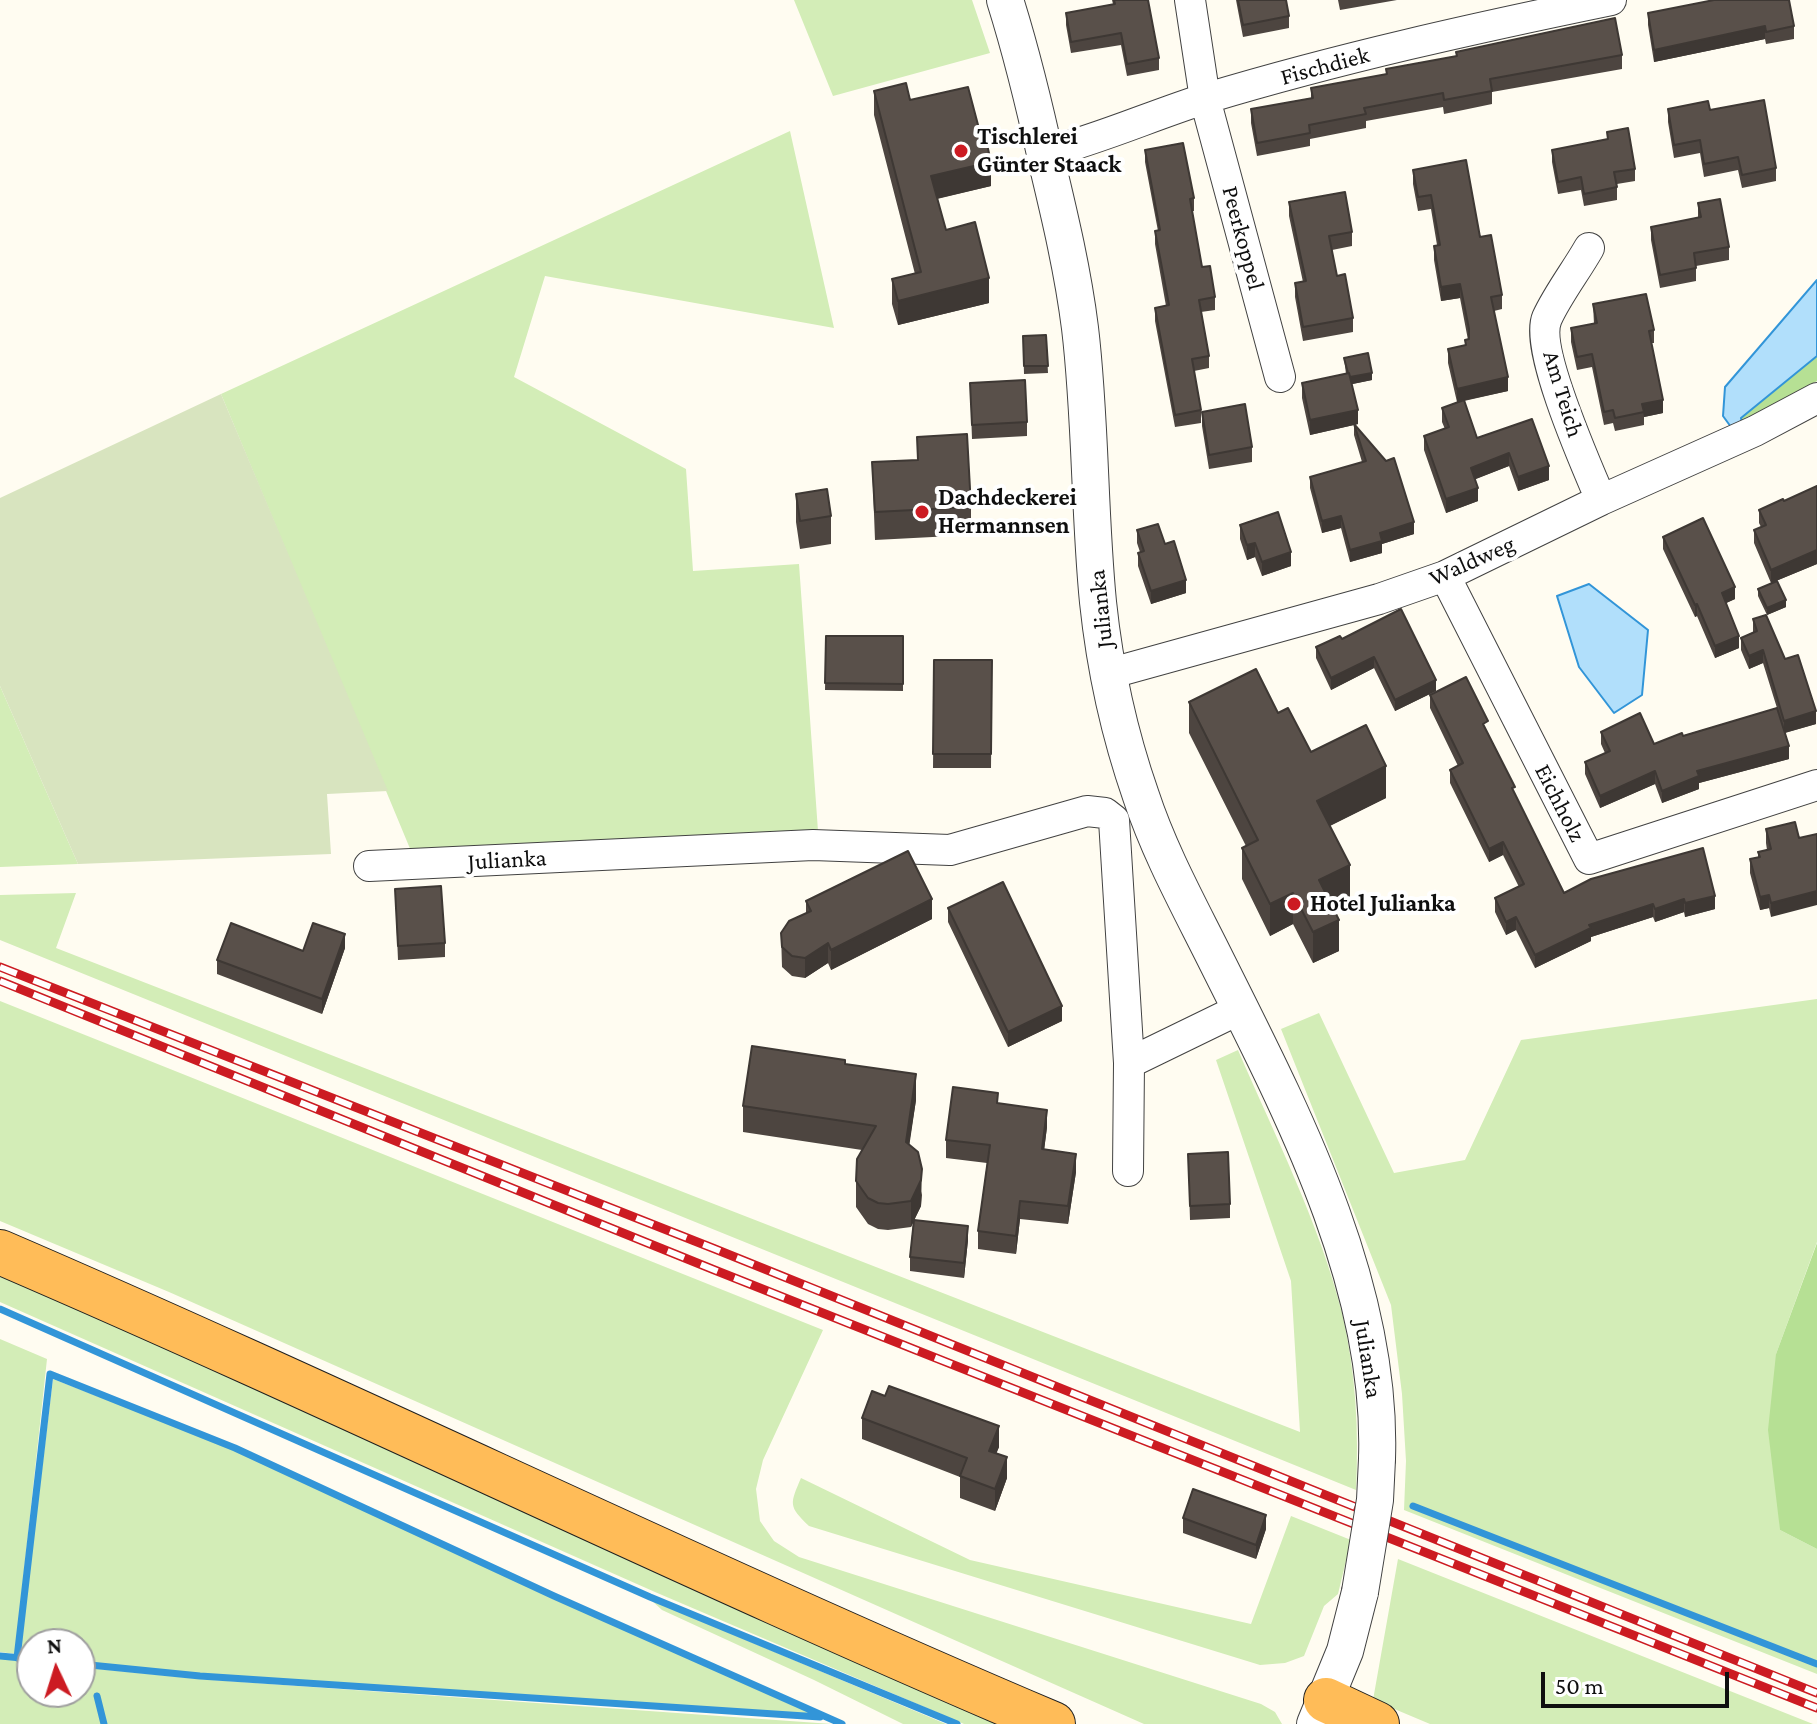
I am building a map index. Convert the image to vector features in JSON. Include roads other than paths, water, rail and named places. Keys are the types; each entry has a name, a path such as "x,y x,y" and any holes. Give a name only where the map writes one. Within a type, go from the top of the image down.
{"highway":[{"path":"0,1252 148,1316 880,1650 1053,1724"},
{"path":"1320,1712 1377,1724"}],"street":[{"name":"Julianka","path":"1005,0 1020,46 1045,153 1080,327 1098,601 1115,714 1142,799 1175,876 1240,1009 1325,1196 1348,1256 1371,1365 1378,1427 1375,1500 1360,1592 1345,1651 1320,1712"},
{"name":"Peerkoppel","path":"1190,0 1205,99 1280,377"},
{"name":"Fischdiek","path":"1045,153 1205,99 1420,41 1611,0"},
{"name":"Am Teich","path":"1589,248 1546,320 1548,355 1564,411 1601,500"},
{"name":"Waldweg","path":"1108,674 1379,599 1445,576 1601,500 1755,431 1817,398"},
{"name":"Eichholz","path":"1445,576 1589,859 1817,785"},
{"name":"Julianka","path":"369,866 813,845 950,850 1087,811 1105,813 1114,820 1129,1063 1128,1171"},
{"path":"1129,1063 1240,1009"}],"water":[{"path":"1817,280 1817,356 1741,418 1742,423 1731,427 1723,416 1725,387"},
{"path":"1589,584 1648,630 1642,695 1614,713 1579,667 1557,596"}],"waterway":[{"path":"0,1309 650,1597 957,1724"},
{"path":"20,1628 50,1374 235,1448 554,1596 842,1724"},
{"path":"1413,1506 1817,1664"},
{"path":"0,1656 16,1658"},
{"path":"96,1666 200,1676 820,1717"},
{"path":"97,1696 104,1724"}],"railway":[{"path":"0,967 715,1249 1817,1693"},
{"path":"0,981 712,1269 1817,1708"}],"place":[{"name":"Tischlerei Günter Staack","path":"961,151"},
{"name":"Dachdeckerei Hermannsen","path":"922,512"},
{"name":"Hotel Julianka","path":"1294,904"}]}
